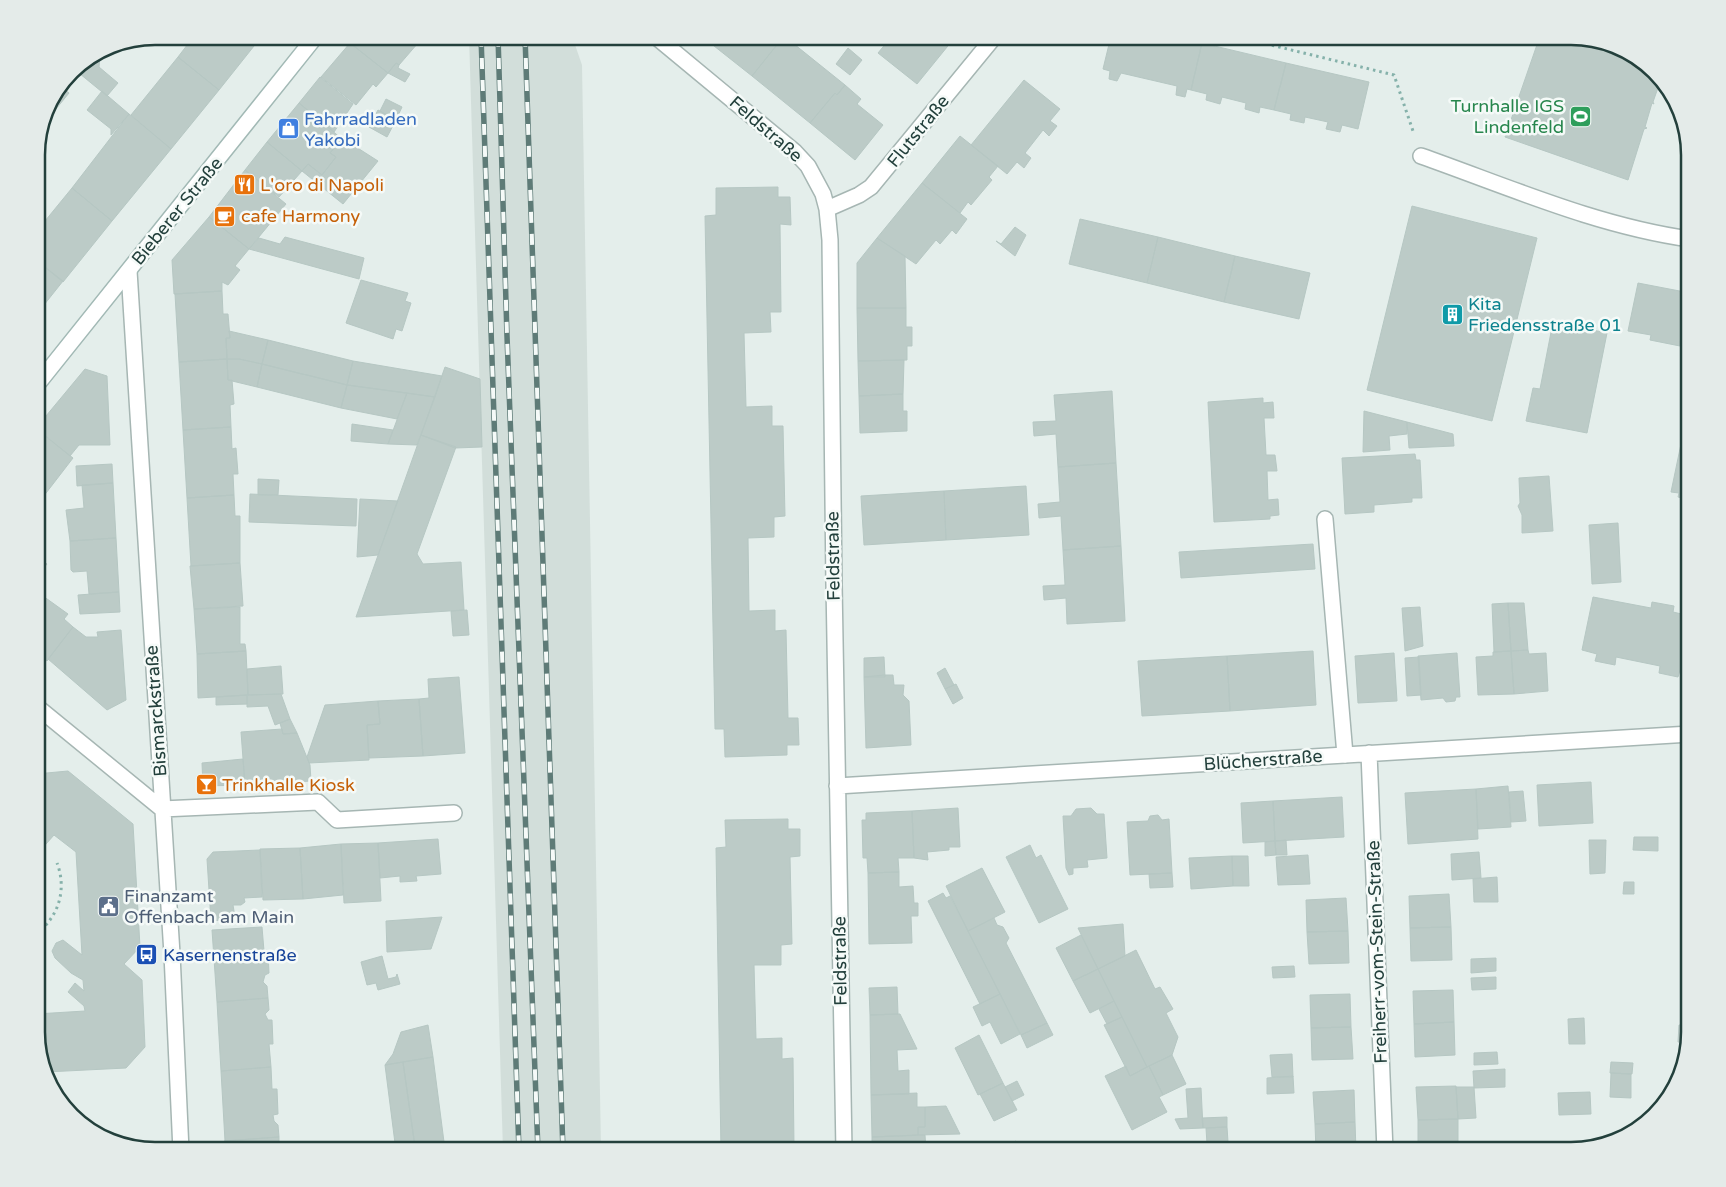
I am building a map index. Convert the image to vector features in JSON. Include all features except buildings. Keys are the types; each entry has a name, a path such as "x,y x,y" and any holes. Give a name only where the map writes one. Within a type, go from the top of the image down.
{"street":[{"name":"Bieberer Straße","path":"45,375 309,45"},
{"name":"Feldstraße","path":"665,45 795,152 816,181 827,209 830,240 844,1142"},
{"name":"Flutstraße","path":"827,209 859,196 881,176 988,45"},
{"path":"1421,156 1608,222 1652,233 1681,238"},
{"name":"Bismarckstraße","path":"129,270 180,1142"},
{"path":"1325,519 1345,755"},
{"path":"45,713 162,809 318,802 337,820 454,813"},
{"name":"Blücherstraße","path":"837,786 1681,735"},
{"name":"Freiherr-vom-Stein-Straße","path":"1369,753 1385,1142"}],"path":[{"path":"1271,45 1394,75 1421,156"},
{"path":"45,926 50,921 60,901 62,875 57,863"}],"shaded area":[{"path":"469,45 575,45 582,65 601,1142 503,1142"}],"railway":[{"path":"481,45 519,1142"},
{"path":"498,45 507,336 538,1142"},
{"path":"525,45 563,1142"}],"place":[{"name":"Turnhalle IGS Lindenfeld","path":"1580,116"},
{"name":"Fahrradladen Yakobi","path":"288,129"},
{"name":"L'oro di Napoli","path":"244,185"},
{"name":"cafe Harmony","path":"225,216"},
{"name":"Kita Friedensstraße 01","path":"1452,314"},
{"name":"Trinkhalle Kiosk","path":"206,785"},
{"name":"Finanzamt Offenbach am Main","path":"108,906"},
{"name":"Kasernenstraße","path":"147,955"}]}
